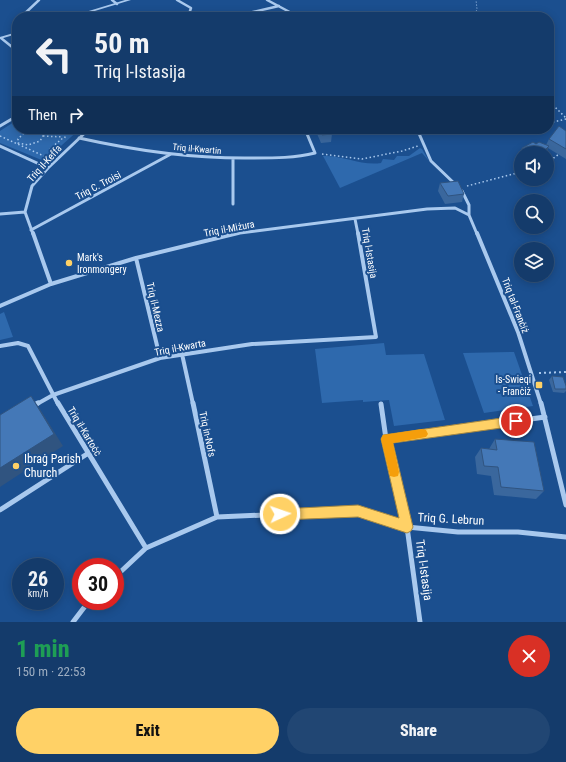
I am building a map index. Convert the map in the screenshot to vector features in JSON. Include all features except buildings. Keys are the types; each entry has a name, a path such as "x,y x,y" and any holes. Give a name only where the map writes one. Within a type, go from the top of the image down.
{"street":[{"path":"26,12 39,0"},
{"path":"112,0 117,4"},
{"path":"89,12 129,0"},
{"path":"177,0 191,8 190,12"},
{"path":"267,0 290,12"},
{"path":"253,12 279,6"},
{"path":"1,38 12,35"},
{"path":"1,38 12,48"},
{"path":"0,126 12,119"},
{"path":"2,120 6,122"},
{"name":"Triq il-Keffa","path":"25,212 32,186 48,168 83,134"},
{"path":"307,134 315,153"},
{"name":"Triq tal-Franċiż","path":"420,134 431,161 440,171 461,188 469,205 469,214 506,301 532,372 545,417 566,505"},
{"name":"Triq il-Kwartin","path":"79,138 122,148 233,159 302,157 315,153"},
{"path":"0,146 48,168"},
{"name":"Triq C. Troisi","path":"31,230 172,154"},
{"path":"233,159 233,204"},
{"name":"Triq il-Miżura","path":"0,306 51,284 136,258 233,234 434,209 455,208 469,214"},
{"path":"0,214 25,212 51,284"},
{"name":"Triq l-Istasija","path":"355,219 376,337"},
{"name":"Triq il-Mezza","path":"136,258 160,358"},
{"name":"Triq il-Kwarta","path":"27,409 53,395 160,358 252,344 376,337"},
{"name":"Triq il-Kartoċċ","path":"0,346 19,343 24,343 28,346 53,395 87,454 146,548"},
{"name":"Triq in-Nofs","path":"182,354 218,517"},
{"name":"Triq l-Istasija","path":"381,404 386,439 407,527 420,622"},
{"path":"386,439 545,417"},
{"path":"0,510 87,454"},
{"name":"Triq G. Lebrun","path":"124,569 146,548 218,517 358,511 407,527 458,532 518,532 566,537"},
{"path":"73,622 82,610"}],"path":[{"path":"476,0 477,8 476,12"},
{"path":"554,106 566,118 554,122"},
{"path":"18,143 18,137 22,134"},
{"path":"0,136 24,146 33,145 40,141 43,136 68,138 73,134"},
{"path":"18,143 46,157 54,150 50,149 64,137"},
{"path":"315,153 362,159 402,151 425,144"},
{"path":"554,158 560,154"},
{"path":"461,188 514,174"},
{"path":"532,372 566,372"}],"shaded area":[{"path":"12,123 12,134 74,134 44,161 0,143 0,131"},
{"path":"420,148 429,161 422,153 340,188 323,156 338,157 374,164 381,163 383,159 394,160 397,156 409,156"},
{"path":"4,312 13,337 0,340 0,314"},
{"path":"384,343 386,355 424,354 445,420 394,426 389,400 322,403 315,349"},
{"path":"514,352 533,406 484,413 463,353"}],"slow traffic":[{"path":"394,472 386,439 422,434"}],"place":[{"name":"Mark's Ironmongery","path":"69,263"},
{"name":"Is-Swieqi - Franċiż","path":"539,385"},
{"name":"Ibraġ Parish Church","path":"16,466"}],"route":[{"path":"280,514 358,511 407,527 386,439 516,421"}]}
